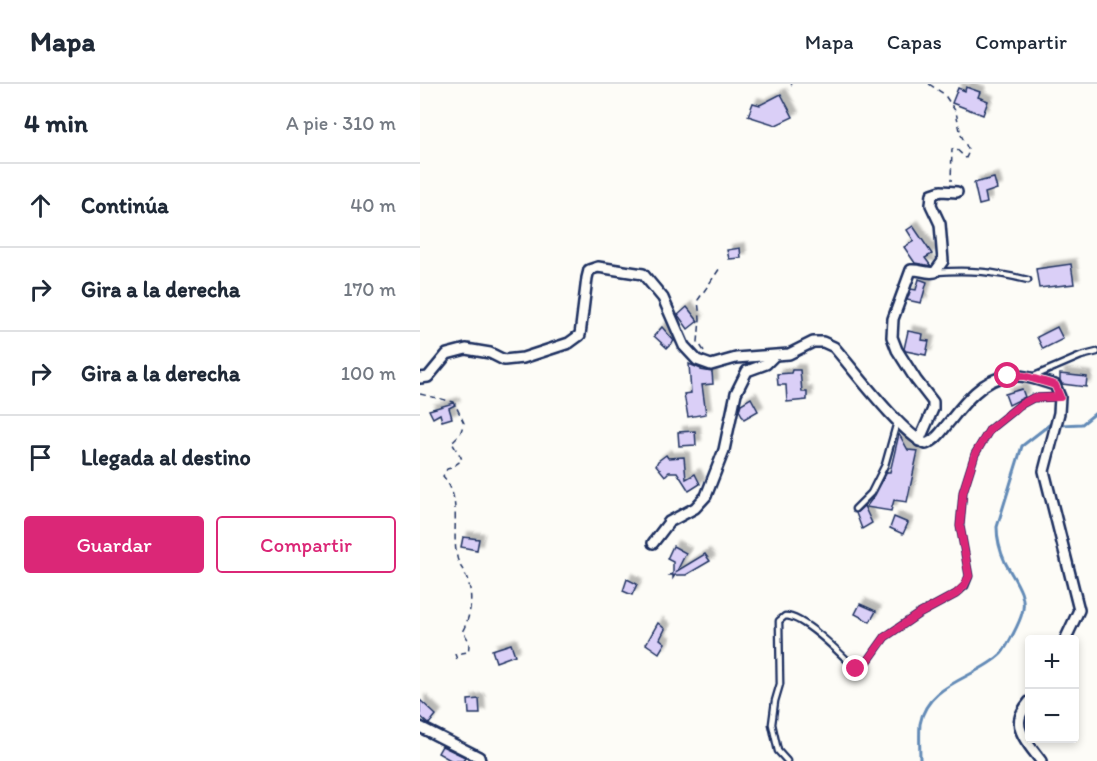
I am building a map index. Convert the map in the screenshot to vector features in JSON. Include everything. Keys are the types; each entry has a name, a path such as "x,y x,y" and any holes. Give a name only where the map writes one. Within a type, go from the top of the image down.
{"street":[{"path":"919,441 933,409 933,402 897,350 892,337 893,320 911,270 927,274 935,272 943,261 940,224 931,205 932,194 941,191 957,192"},
{"path":"420,378 428,377 447,354 466,349 490,353 504,360 523,358 569,343 580,335 589,270 598,267 642,274 663,298 684,346 697,360 711,365 736,358 789,354 813,342 823,342 834,347 898,421 919,441 926,444 931,442 968,399 994,379 1008,376 1029,378 1055,385 1060,397 1059,413 1044,471 1079,610 1067,635"},
{"path":"653,543 669,522 695,508 706,496 724,450 736,393 747,371 766,364 773,357"},
{"path":"1025,708 1019,723 1025,736"},
{"path":"420,727 479,757 480,761"},
{"path":"1029,743 1041,761"}],"lane":[{"path":"935,272 964,269 1028,280"},
{"path":"1029,378 1081,356 1097,352"},
{"path":"787,761 778,751 772,724 780,684 779,621 785,616 792,616 819,636 856,669 863,668 885,637 917,615 956,594 964,586 969,576 960,526 963,492 975,454 990,429 1020,405 1033,398 1060,397"},
{"path":"855,509 871,493 885,465 898,421"}],"path":[{"path":"928,84 944,94 956,112 961,135 969,151 966,158 955,148 952,149 952,180 946,189 941,191"},
{"path":"711,365 698,342 700,320 698,300 720,268"},
{"path":"420,394 454,402 464,423 460,434 452,442 462,460 447,469 443,476 453,489 457,560 466,576 470,591 471,611 462,632 468,637 468,652 455,654 458,662"}],"building":[{"path":"966,87 980,92 978,97 988,101 983,115 952,103 958,88 965,91"},
{"path":"781,94 793,117 776,125 748,116 753,103 760,105"},
{"path":"994,178 997,189 985,193 987,203 979,205 974,183"},
{"path":"913,226 932,254 925,258 931,266 915,263 904,247 914,241 907,230"},
{"path":"740,248 741,258 729,259 727,250"},
{"path":"1071,264 1074,284 1039,288 1036,269"},
{"path":"919,279 927,282 921,303 907,300 911,289 916,290"},
{"path":"687,307 698,321 688,329 678,315"},
{"path":"662,327 674,341 667,348 654,336"},
{"path":"1057,327 1063,339 1043,349 1037,337"},
{"path":"908,331 923,334 922,340 929,341 926,355 904,349"},
{"path":"689,364 712,372 713,384 702,385 706,414 688,417 684,394 691,393"},
{"path":"792,370 800,370 802,392 807,392 807,400 787,402 786,385 778,385 777,374 791,373"},
{"path":"1060,374 1087,377 1086,387 1062,384"},
{"path":"1022,389 1025,397 1009,405 1005,394"},
{"path":"751,398 758,411 744,419 739,410 741,404"},
{"path":"453,403 455,405 449,408 452,418 442,421 440,414 433,418 429,410"},
{"path":"695,431 696,445 679,446 678,432"},
{"path":"899,434 908,450 918,451 907,502 894,500 891,511 866,507 887,472 890,472"},
{"path":"666,455 668,458 684,457 686,479 695,474 700,484 689,491 677,472 669,472 665,476 656,465"},
{"path":"864,506 872,523 862,529 856,513"},
{"path":"894,517 908,523 903,534 890,528"},
{"path":"463,537 479,539 477,550 461,547"},
{"path":"673,546 686,553 677,571 705,554 710,561 686,575 675,575 673,578 673,575 670,575 673,573 673,562 667,559"},
{"path":"627,579 637,584 632,595 623,591"},
{"path":"860,604 876,611 870,622 855,614"},
{"path":"658,623 665,629 660,639 665,643 659,653 646,644"},
{"path":"511,644 515,655 496,662 492,650"},
{"path":"479,699 480,714 469,714 468,700"},
{"path":"420,700 436,715 429,724 420,716"},
{"path":"442,746 465,757 463,761 452,761 438,753"}],"waterway":[{"path":"1061,425 1082,424 1097,412"},
{"path":"920,761 920,724 932,699 942,690 1001,654 1021,617 1023,600 1002,554 997,527 1022,446 1053,422"}],"route":[{"path":"856,669 863,668 885,637 917,615 956,594 964,586 969,576 960,526 963,492 975,454 990,429 1020,405 1033,398 1060,397 1055,385 1024,376 1008,376"}]}
